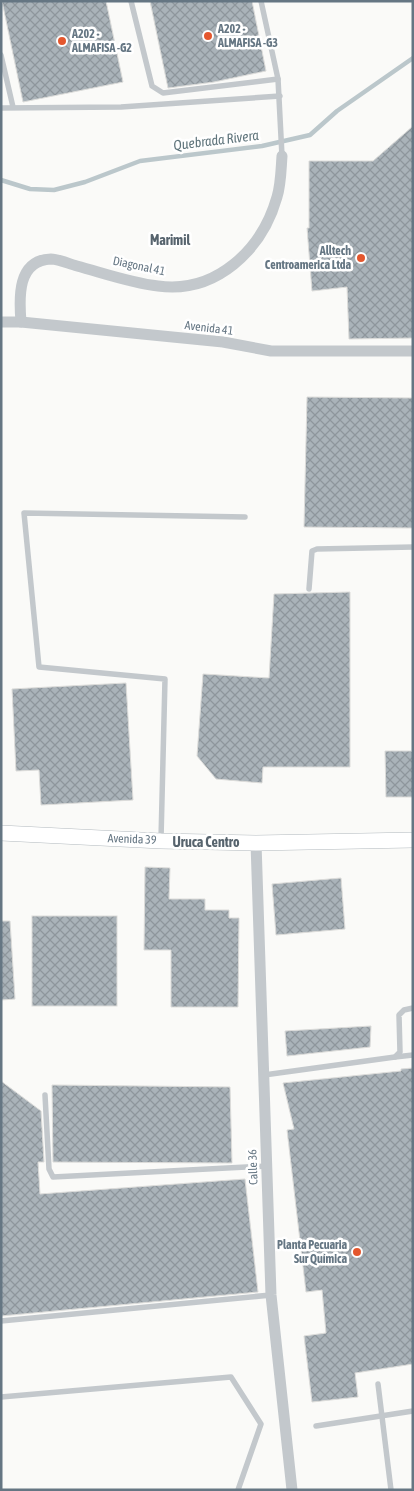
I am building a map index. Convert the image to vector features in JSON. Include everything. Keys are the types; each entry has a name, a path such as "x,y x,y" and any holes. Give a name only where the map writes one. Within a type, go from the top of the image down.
{"main road":[{"name":"Avenida 39","path":"1,833 161,841 256,843 413,840"}],"street":[{"name":"Diagonal 41","path":"21,322 19,302 22,279 32,266 51,259 158,286 193,285 222,274 248,253 266,225 278,196 282,156"},
{"name":"Avenida 41","path":"1,322 21,322 223,342 271,351 413,351"},
{"name":"Calle 36","path":"256,843 271,1295 292,1490"}],"lane":[{"path":"131,1 151,81 156,91 163,93 278,79"},
{"path":"261,1 278,79 282,156"},
{"path":"1,55 14,107"},
{"path":"1,108 198,104 280,96"},
{"path":"161,841 165,679 38,667 24,513 245,517"},
{"path":"309,589 310,558 312,551 316,549 413,547"},
{"path":"395,1057 400,1052 399,1015 404,1010 413,1008"},
{"path":"264,1075 413,1055"},
{"path":"45,1095 49,1169 53,1177 267,1166"},
{"path":"1,1321 271,1295"},
{"path":"1,1397 231,1377 261,1424 238,1490"},
{"path":"378,1384 392,1490"},
{"path":"316,1426 413,1412"}],"building":[{"name":"A202 - ALMAFISA -G2","path":"2,1 106,1 123,82 23,102"},
{"name":"A202 - ALMAFISA -G3","path":"150,1 252,1 266,71 214,82 168,88"},
{"path":"413,126 413,338 349,339 347,287 312,291 307,228 309,228 309,161 373,161"},
{"path":"307,397 413,398 413,528 304,527"},
{"path":"350,592 350,767 263,767 262,783 216,779 197,756 203,674 269,678 274,594"},
{"path":"126,683 133,800 41,805 39,770 16,771 12,689"},
{"path":"385,751 411,751 413,753 413,797 386,797"},
{"path":"145,867 170,868 169,899 205,899 205,910 229,910 229,918 239,918 238,1007 171,1007 171,950 144,950"},
{"path":"341,878 345,929 276,935 272,884"},
{"path":"32,916 117,916 117,1006 32,1006"},
{"path":"1,921 10,921 15,999 1,1000"},
{"path":"371,1026 370,1047 287,1056 285,1031"},
{"name":"Planta Pecuaria Sur Química","path":"413,1068 413,1364 355,1373 358,1397 312,1402 304,1336 326,1333 322,1290 306,1292 287,1130 294,1129 283,1083 401,1071 401,1069"},
{"path":"1,1081 41,1111 44,1162 38,1162 40,1194 245,1179 258,1292 1,1316"},
{"path":"52,1085 230,1087 232,1163 53,1162"}],"waterway":[{"name":"Quebrada Rivera","path":"1,180 30,189 54,190 85,182 140,161 262,146 310,135 337,111 413,58"}],"place":[{"name":"A202 - ALMAFISA -G3","path":"208,36"},
{"name":"A202 - ALMAFISA -G2","path":"62,41"},
{"name":"Alltech Centroamerica Ltda","path":"361,258"},
{"name":"Planta Pecuaria Sur Química","path":"357,1252"}],"district":[{"name":"Marimil","path":"170,240"},
{"name":"Uruca Centro","path":"206,842"}]}
